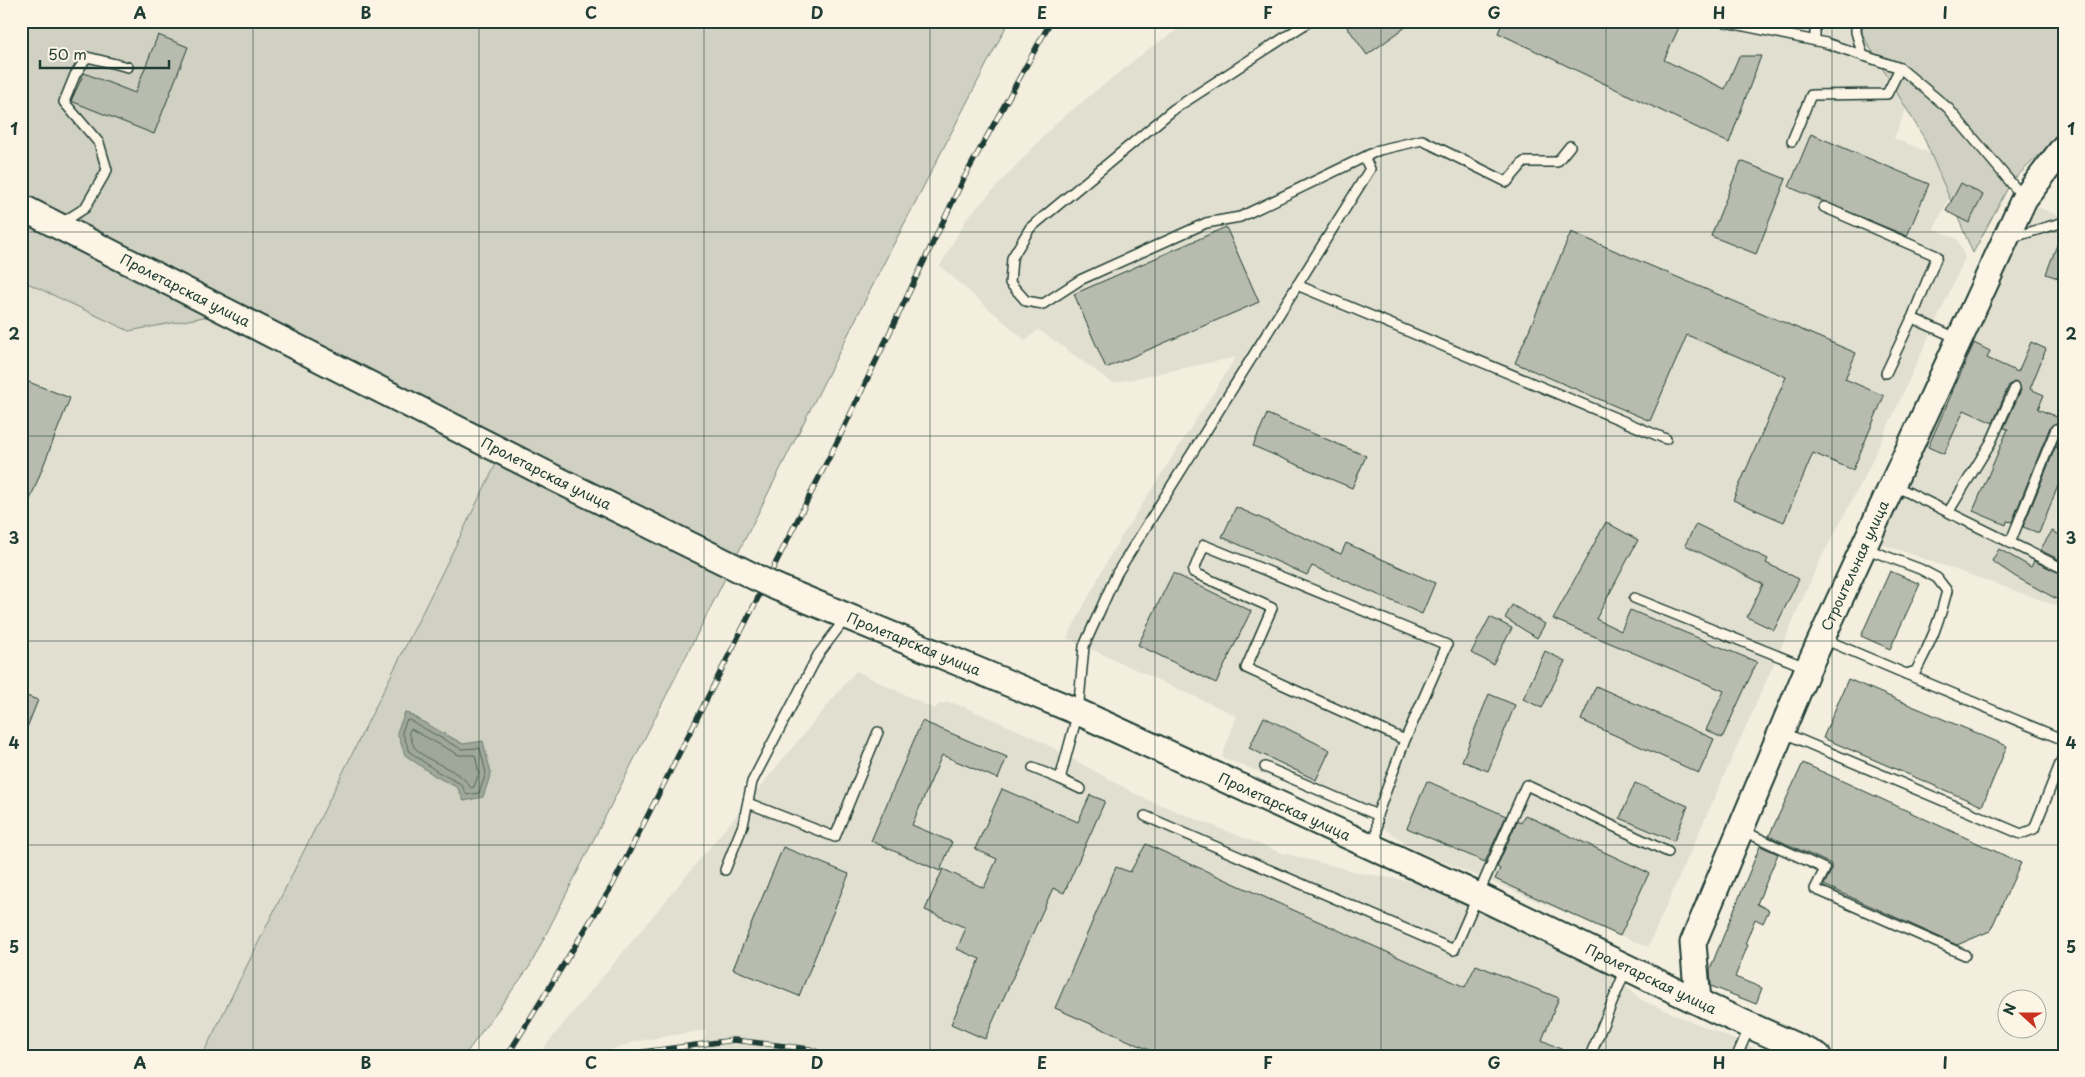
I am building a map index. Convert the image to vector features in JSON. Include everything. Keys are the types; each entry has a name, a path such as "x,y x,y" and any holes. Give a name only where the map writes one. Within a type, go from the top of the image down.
{"street":[{"name":"Строительная улица","path":"1698,1001 1693,943 1808,668 2024,199 2063,148"},
{"name":"Пролетарская улица","path":"21,207 552,477 766,582 1078,712 1479,896 1818,1056"}],"lane":[{"path":"1310,21 1174,109 1030,228 1012,258 1010,284 1026,301 1043,304 1080,280 1206,223 1240,217 1365,159 1379,150 1422,140 1506,182 1524,162 1557,162 1570,146"},
{"path":"1720,21 1815,41 1900,68 1948,108 2024,199"},
{"path":"1815,21 1815,41"},
{"path":"1856,21 1856,32 1863,56"},
{"path":"58,225 85,208 107,170 99,143 64,102 74,75 87,57 128,67"},
{"path":"1792,141 1811,95 1887,94 1900,68"},
{"path":"1060,779 1078,712 1084,646 1117,573 1370,170 1365,159"},
{"path":"1824,207 1937,256 1912,318 1886,373"},
{"path":"2005,240 2064,222"},
{"path":"1297,285 1666,440"},
{"path":"1912,318 1959,340"},
{"path":"1949,511 1991,442 2015,388"},
{"path":"2010,543 2056,429"},
{"path":"1892,485 1949,511 2064,569"},
{"path":"1377,850 1377,815 1405,740 1447,645 1204,545 1193,572 1272,608 1246,668 1405,740"},
{"path":"1867,549 1920,569 1937,578 1947,591 1941,616 1927,651 1916,671 1906,674"},
{"path":"1634,598 1808,668"},
{"path":"725,870 743,826 752,782 818,655 846,616"},
{"path":"1826,640 2064,740"},
{"path":"748,802 835,837 878,732"},
{"path":"1784,733 2021,834 2034,829 2064,754"},
{"path":"1265,767 1377,815"},
{"path":"1033,768 1081,789"},
{"path":"1145,816 1454,950 1526,785 1668,852"},
{"path":"1740,830 1825,869 1815,889 1965,955"},
{"path":"1590,1056 1628,967"},
{"path":"1740,1055 1750,1025"}],"shaded area":[{"path":"21,21 1009,21 885,261 530,966 464,1056 202,1056 505,446 231,312 129,331 21,280","holes":["405,712 463,744 464,801 458,788"]},
{"path":"1191,21 1892,21 1937,34 1894,138 1964,168 1934,229 1957,239 1965,258 1864,478 1819,562 1648,947 1415,850 1367,816 1222,757 1237,716 1067,638 1113,550 1236,357 1113,383 1038,329 1026,341 940,266 967,218 1057,122 1150,48"},
{"path":"1863,21 2064,21 2064,131 2011,182 1973,253 1924,138 1862,34"},
{"path":"2037,207 2064,217 2064,499 2056,520 2064,523 2064,608 1879,543 1982,317"},
{"path":"21,280 129,331 231,312 505,446 202,1056 21,1056"},
{"path":"856,671 934,709 940,704 949,702 964,707 1033,737 1143,798 1279,852 1360,873 1423,883 1602,962 1641,1000 1773,1056 702,1056 706,1030 637,1041 592,1056 537,1056"}],"water":[{"path":"405,712 463,744 483,741 491,773 483,797 464,801 458,788 435,776 405,755 397,732"}],"building":[{"path":"1343,21 1414,21 1367,55"},
{"path":"1503,21 1682,21 1664,60 1725,89 1739,56 1761,56 1729,143 1498,33"},
{"path":"158,35 188,47 154,134 71,101 84,73 135,93"},
{"path":"1811,134 1929,184 1907,236 1789,187"},
{"path":"1741,161 1786,179 1756,254 1711,236"},
{"path":"1961,183 1983,195 1969,223 1946,211"},
{"path":"1226,227 1259,302 1106,368 1074,294"},
{"path":"2064,230 2064,280 2046,274"},
{"path":"1571,232 1856,353 1845,379 1884,396 1853,470 1813,453 1784,522 1733,500 1786,377 1687,335 1650,421 1515,363"},
{"path":"2031,342 2046,349 2030,389 2044,395 2038,409 2064,420 2064,471 2039,533 2023,527 2062,431 2058,423 2050,427 2012,522 2007,521 2006,525 1973,511 2008,429 2004,428 2021,390 2018,383 2014,382 2009,385 1993,423 1964,410 1944,454 1928,447 1974,343 1990,351 1987,358 2018,372"},
{"path":"21,379 70,398 22,520 21,520"},
{"path":"1267,414 1366,456 1352,488 1253,446"},
{"path":"1236,507 1341,554 1346,543 1435,583 1422,614 1312,566 1307,575 1222,537"},
{"path":"1606,522 1638,540 1596,619 1621,631 1630,610 1757,662 1722,738 1706,730 1724,691 1553,619"},
{"path":"1696,524 1768,559 1766,563 1799,579 1774,630 1747,617 1763,584 1685,545"},
{"path":"2052,531 2064,537 2064,562 2040,550"},
{"path":"1999,549 2031,567 2034,561 2064,575 2064,603 2016,577 1992,561"},
{"path":"1890,571 1920,584 1890,649 1861,636"},
{"path":"1173,573 1251,611 1216,683 1138,645"},
{"path":"1512,605 1545,624 1537,638 1505,618"},
{"path":"1490,617 1512,628 1493,664 1471,653"},
{"path":"1545,651 1565,661 1542,708 1523,699"},
{"path":"1848,679 2007,746 1982,806 1823,738"},
{"path":"1596,686 1714,739 1699,773 1581,720"},
{"path":"21,694 38,700 22,740 21,740"},
{"path":"1489,694 1515,705 1488,771 1462,761"},
{"path":"1264,717 1330,750 1316,780 1249,748"},
{"path":"922,721 1007,757 998,779 942,755 912,825 952,842 940,871 871,841"},
{"path":"1803,763 2021,863 1990,931 1957,945 1824,885 1831,871 1831,864 1769,836"},
{"path":"1427,781 1506,816 1485,862 1407,828"},
{"path":"1635,783 1688,806 1674,841 1620,818"},
{"path":"1002,789 1078,822 1090,795 1105,801 1064,893 1053,888 985,1039 951,1024 980,959 957,949 966,928 925,910 943,869 984,888 997,859 975,849"},
{"path":"1525,815 1649,873 1620,936 1495,879 1500,869 1497,867 1517,821 1521,823"},
{"path":"1146,844 1465,987 1476,965 1559,998 1542,1040 1575,1056 1163,1056 1055,1008 1116,867 1130,872"},
{"path":"1760,846 1778,854 1757,904 1769,910 1763,923 1755,919 1745,944 1748,945 1735,977 1762,988 1756,1004 1711,986 1710,969"},
{"path":"783,847 849,874 799,996 733,969"}],"railway":[{"path":"507,1056 612,886 838,440 964,178 1051,21"},
{"path":"633,1056 643,1052 734,1040 810,1049 828,1056"}]}
